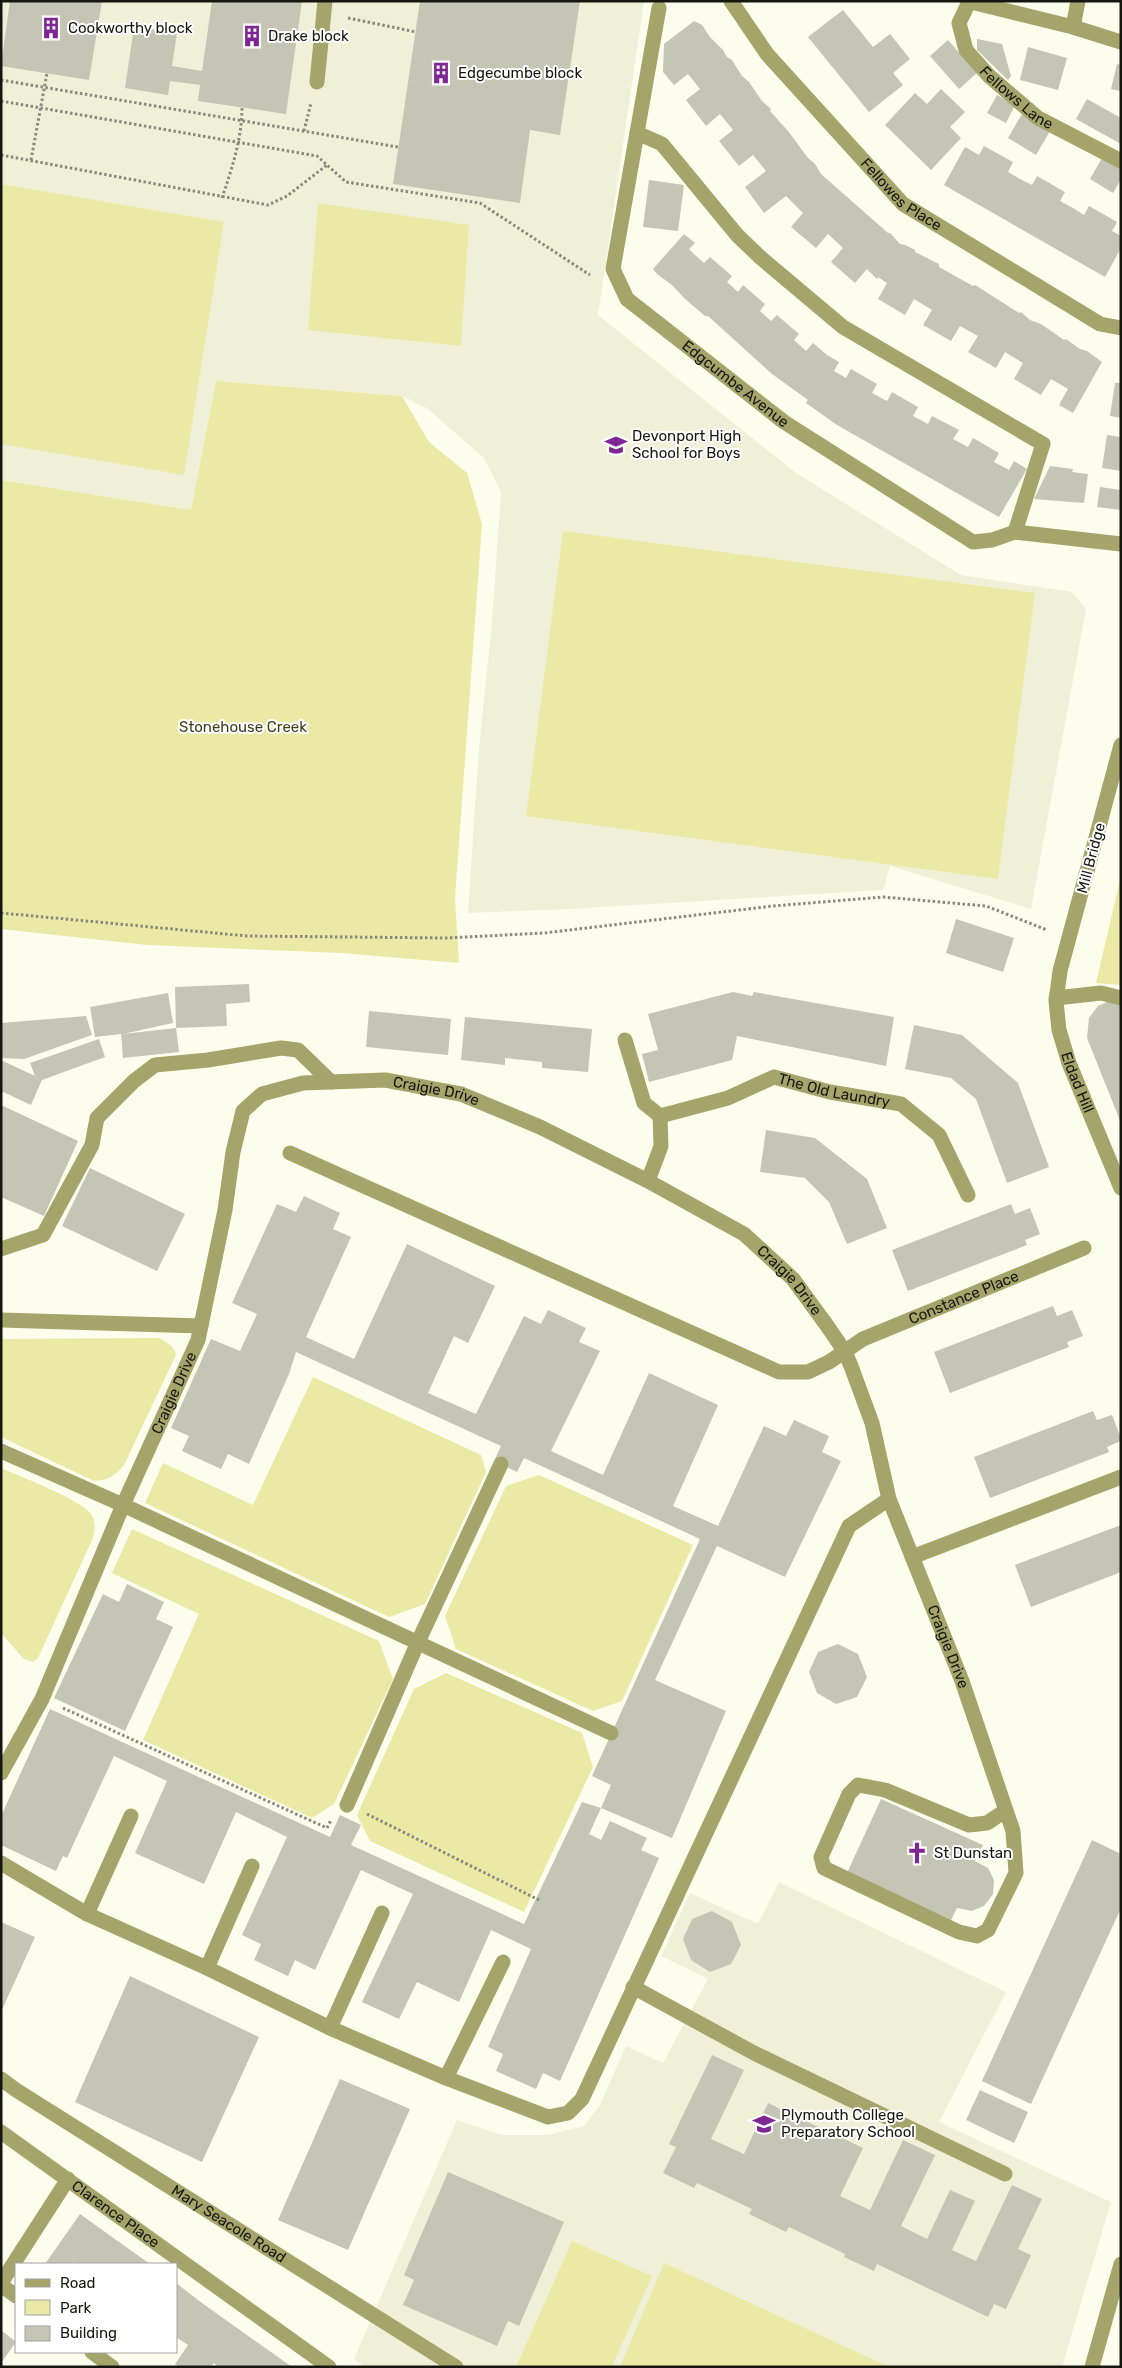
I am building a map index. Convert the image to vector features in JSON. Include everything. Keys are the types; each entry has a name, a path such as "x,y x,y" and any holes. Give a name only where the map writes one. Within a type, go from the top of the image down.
{"street":[{"path":"317,82 325,1"},
{"name":"Fellowes Place","path":"731,1 767,54 903,204 1100,324 1121,328"},
{"path":"1073,27 1078,1"},
{"path":"968,2 1073,27 1121,42"},
{"name":"Fellows Lane","path":"968,2 959,23 966,50 989,76 1038,118 1121,161"},
{"name":"Edgcumbe Avenue","path":"659,8 613,269 627,299 784,422 973,542 992,540 1015,532 1121,544"},
{"path":"637,133 662,144 737,234 761,258 843,328 1044,444 1036,463 1015,532"},
{"name":"Mill Bridge","path":"1060,971 1121,745"},
{"name":"Eldad Hill","path":"1060,971 1056,998 1059,1030 1069,1063 1121,1188"},
{"path":"1056,998 1101,993 1121,998"},
{"path":"625,1040 644,1103 660,1116 661,1146 648,1181"},
{"path":"1,1249 43,1235 92,1145 97,1118 134,1081 155,1065 208,1060 281,1048 298,1050 331,1082"},
{"name":"The Old Laundry","path":"660,1116 728,1098 774,1077 830,1092 901,1104 939,1135 968,1195"},
{"name":"Craigie Drive","path":"1,1773 42,1699 123,1505 198,1340 225,1210 233,1152 243,1111 262,1094 303,1083 385,1080 461,1094 540,1127 648,1181 744,1234 793,1279 845,1352 872,1423 889,1498 962,1681 1013,1831 1016,1873 988,1930 977,1936 959,1932 824,1868 821,1857 849,1794 858,1784 885,1790 969,1824 987,1823 1006,1811"},
{"name":"Constance Place","path":"290,1153 779,1372 808,1372 845,1352 863,1339 1084,1248"},
{"path":"1,1320 201,1326"},
{"path":"1,1452 123,1505 611,1733"},
{"path":"348,1805 418,1642 501,1464"},
{"path":"912,1557 1121,1477"},
{"path":"1,1863 87,1914 207,1968 330,2028 446,2078 548,2117 568,2113 582,2099 849,1526 889,1498"},
{"path":"87,1914 131,1816"},
{"path":"207,1968 252,1866"},
{"path":"330,2028 382,1913"},
{"path":"446,2078 503,1962"},
{"path":"633,1986 754,2053 1005,2174"},
{"name":"Mary Seacole Road","path":"1,2079 456,2367"},
{"name":"Clarence Place","path":"1,2132 329,2367"},
{"path":"15,2295 1,2284 68,2180"},
{"path":"1092,2367 1121,2264"},
{"path":"93,2353 112,2367"}],"path":[{"path":"346,17 416,32"},
{"path":"31,160 47,73"},
{"path":"1,80 398,147"},
{"path":"1,100 317,156 346,182 480,203 592,276"},
{"path":"222,198 238,142 242,107"},
{"path":"1,155 222,198 268,205 287,196 327,165"},
{"path":"1,913 247,936 446,938 544,933 773,906 883,897 986,906 1069,939"},
{"path":"42,1699 327,1828 340,1801 541,1901"}],"shaded area":[{"name":"Devonport High School for Boys","path":"1,1 644,1 598,315 796,473 961,575 1072,592 1086,609 1031,909 890,866 883,890 569,909 468,913 479,748 492,622 501,492 484,458 428,409 402,396 216,381 191,510 1,480"},
{"name":"Plymouth College Preparatory School","path":"779,1882 1006,1992 939,2122 1111,2202 1062,2367 365,2367 354,2359 457,2120 502,2135 548,2135 584,2126 600,2105 626,2046 663,2063 708,1979 661,1956 690,1893 758,1924"}],"green space":[{"path":"1,184 224,222 184,475 1,444"},
{"path":"318,203 469,225 461,346 308,330"},
{"name":"Stonehouse Creek","path":"216,381 402,396 429,442 467,473 482,524 455,898 459,963 341,953 147,945 1,929 1,480 191,510"},
{"path":"563,531 1035,593 998,879 526,816"},
{"path":"1121,876 1121,985 1096,983"},
{"path":"159,1338 172,1347 176,1355 124,1465 111,1477 94,1481 1,1437 1,1339"},
{"path":"313,1377 481,1455 486,1472 425,1604 389,1617 145,1503 163,1463 253,1505"},
{"path":"1,1468 76,1502 91,1514 94,1523 92,1540 38,1658 33,1662 24,1659 1,1633"},
{"path":"539,1475 693,1545 622,1701 593,1711 456,1649 445,1616 506,1486"},
{"path":"132,1529 379,1641 393,1679 334,1804 312,1818 143,1740 199,1614 112,1573"},
{"path":"446,1673 582,1733 593,1767 524,1912 370,1841 357,1815 414,1689"},
{"path":"572,2241 652,2276 612,2367 516,2367"},
{"path":"664,2263 889,2367 620,2367"}],"building":[{"name":"Cookworthy block","path":"10,1 102,1 89,80 1,66"},
{"name":"Drake block","path":"212,1 302,1 286,114 198,101 200,85 170,81 168,95 125,88 134,27 177,33 172,66 202,71"},
{"path":"420,1 580,1 560,135 530,130 520,203 393,184"},
{"path":"843,10 873,47 890,34 910,59 893,73 903,85 869,112 808,37"},
{"path":"694,21 702,25 727,57 732,60 742,76 771,109 770,111 815,164 821,174 890,233 900,244 915,250 915,252 939,264 939,267 973,286 975,285 1019,313 1021,312 1030,320 1041,324 1064,340 1066,339 1080,349 1087,351 1102,362 1073,413 1059,405 1068,389 1051,379 1041,395 1014,379 1023,363 1005,352 996,368 968,352 978,336 960,326 951,341 923,325 932,310 914,299 905,315 878,299 887,283 878,277 877,279 867,269 855,283 831,262 843,248 828,234 816,248 791,227 803,213 786,196 764,213 745,187 766,171 753,155 739,166 719,141 733,130 720,114 706,126 686,100 700,89 688,74 674,85 663,72 664,44"},
{"path":"977,39 1002,44 1011,76 1008,80 977,50"},
{"path":"948,40 977,73 959,89 930,56"},
{"path":"1028,47 1067,58 1058,90 1020,80"},
{"path":"1117,64 1121,65 1121,91 1111,89"},
{"path":"941,89 965,112 950,127 961,138 931,170 885,125 915,93 927,104"},
{"path":"997,95 1015,105 1006,123 987,113"},
{"path":"1087,99 1121,118 1121,144 1076,119"},
{"path":"1022,114 1050,131 1036,155 1008,138"},
{"path":"984,146 1013,162 1008,172 1020,179 1032,185 1037,176 1065,192 1060,201 1084,215 1089,206 1117,222 1112,231 1121,236 1121,248 1105,277 944,185 965,147 979,155"},
{"path":"1103,156 1121,167 1121,179 1113,193 1090,179"},
{"path":"649,180 684,185 678,231 643,227"},
{"path":"684,234 695,243 689,249 696,256 704,263 710,257 732,276 727,282 738,292 743,285 765,304 760,311 771,321 777,315 799,334 794,340 806,351 813,343 839,362 834,371 846,378 851,369 877,384 872,393 887,401 892,392 918,407 913,416 928,424 932,416 959,430 953,439 968,447 973,438 999,453 994,462 1009,470 1014,461 1027,469 999,517 837,425 806,403 808,400 772,374 708,316 705,316 672,285 657,274 653,269"},
{"path":"1115,383 1121,383 1121,418 1110,416"},
{"path":"1107,435 1121,437 1121,471 1102,468"},
{"path":"1050,466 1073,469 1072,472 1088,474 1084,503 1034,499"},
{"path":"1100,487 1121,490 1121,510 1097,507"},
{"path":"956,919 1014,938 1003,972 946,953"},
{"path":"249,984 250,1002 226,1004 227,1026 176,1028 175,987"},
{"path":"733,992 752,996 754,992 894,1017 886,1066 737,1036 732,1060 649,1082 642,1054 658,1050 648,1014"},
{"path":"168,993 173,1023 123,1034 176,1028 179,1052 123,1058 121,1034 95,1037 90,1007"},
{"path":"1116,998 1121,1000 1121,1123 1087,1038 1089,1018 1098,1006"},
{"path":"369,1011 451,1019 448,1055 366,1047"},
{"path":"86,1016 92,1035 24,1059 1,1058 1,1023"},
{"path":"465,1017 592,1029 588,1072 542,1068 542,1062 505,1058 505,1065 461,1060"},
{"path":"914,1025 962,1035 1018,1083 1049,1167 1007,1183 976,1099 951,1078 905,1069"},
{"path":"99,1039 105,1057 42,1080 31,1105 1,1091 1,1060 35,1076 30,1063"},
{"path":"1,1105 78,1141 44,1216 1,1197"},
{"path":"766,1130 815,1138 867,1179 887,1228 847,1244 829,1202 805,1178 760,1172"},
{"path":"90,1168 185,1214 157,1271 62,1226"},
{"path":"304,1196 340,1213 333,1229 351,1237 306,1337 354,1359 407,1244 495,1286 468,1343 454,1336 428,1393 476,1414 524,1316 541,1324 548,1310 586,1328 579,1342 600,1351 551,1451 603,1475 649,1373 718,1405 673,1506 718,1526 764,1426 786,1436 794,1420 829,1436 822,1452 841,1461 785,1577 717,1546 655,1680 726,1711 672,1838 601,1808 611,1785 592,1776 700,1539 524,1458 517,1472 494,1461 501,1446 296,1352 289,1374 249,1464 228,1454 221,1469 182,1451 189,1436 171,1428 211,1339 240,1351 257,1314 232,1303 277,1204 296,1212"},
{"path":"1011,1204 1015,1214 1030,1208 1040,1234 1025,1240 1027,1245 908,1291 892,1250"},
{"path":"1053,1306 1057,1316 1072,1310 1083,1336 1067,1342 1069,1347 950,1393 934,1352"},
{"path":"1093,1411 1097,1420 1112,1415 1121,1438 1121,1441 1107,1447 1109,1452 990,1498 974,1457"},
{"path":"1121,1525 1121,1572 1031,1607 1015,1565"},
{"path":"127,1584 164,1602 156,1619 173,1627 125,1731 54,1698 103,1594 119,1602"},
{"path":"838,1644 858,1654 867,1677 857,1697 836,1704 817,1693 809,1672 818,1652"},
{"path":"50,1709 330,1837 340,1815 361,1825 351,1845 524,1924 582,1802 601,1808 589,1834 601,1840 610,1821 647,1838 641,1850 659,1858 560,2081 543,2073 536,2089 496,2071 503,2054 488,2047 531,1949 491,1930 459,2002 417,1982 399,2019 362,2002 413,1894 361,1870 315,1970 295,1960 288,1976 254,1960 261,1944 242,1935 287,1837 236,1812 204,1884 135,1853 167,1781 114,1756 67,1858 63,1856 56,1871 1,1845 1,1816"},
{"name":"St Dunstan","path":"881,1799 983,1845 975,1861 988,1868 994,1880 993,1894 984,1906 972,1911 957,1908 951,1920 847,1873"},
{"path":"1092,1840 1121,1854 1121,1908 1031,2104 982,2081"},
{"path":"712,1911 732,1922 741,1945 731,1964 710,1972 691,1960 683,1939 692,1919"},
{"path":"1,1922 35,1937 1,2012"},
{"path":"130,1976 259,2037 202,2162 75,2102"},
{"path":"712,2055 744,2070 711,2139 744,2154 768,2103 863,2148 840,2196 870,2210 903,2140 935,2155 901,2226 927,2239 950,2190 975,2201 952,2250 976,2261 1012,2185 1042,2199 1018,2249 1031,2255 1006,2309 994,2304 988,2317 877,2264 874,2271 844,2257 845,2254 789,2227 786,2232 749,2214 752,2209 697,2183 694,2188 663,2173 676,2147 669,2144"},
{"path":"340,2079 410,2109 348,2250 278,2220"},
{"path":"980,2090 1028,2112 1014,2143 966,2120"},
{"path":"448,2172 564,2222 519,2326 508,2321 497,2346 403,2305 414,2280 404,2275"},
{"path":"80,2214 149,2263 73,2262 46,2263"},
{"path":"178,2285 292,2367 218,2367 214,2363 211,2367 179,2367 175,2364 188,2345 178,2338"},
{"path":"2,2331 15,2341 15,2343 1,2363"}],"place":[{"name":"Cookworthy block","path":"51,28"},
{"name":"Drake block","path":"252,36"},
{"name":"Edgecumbe block","path":"441,73"},
{"name":"Devonport High School for Boys","path":"616,445"},
{"name":"St Dunstan","path":"917,1853"},
{"name":"Plymouth College Preparatory School","path":"764,2124"}]}
